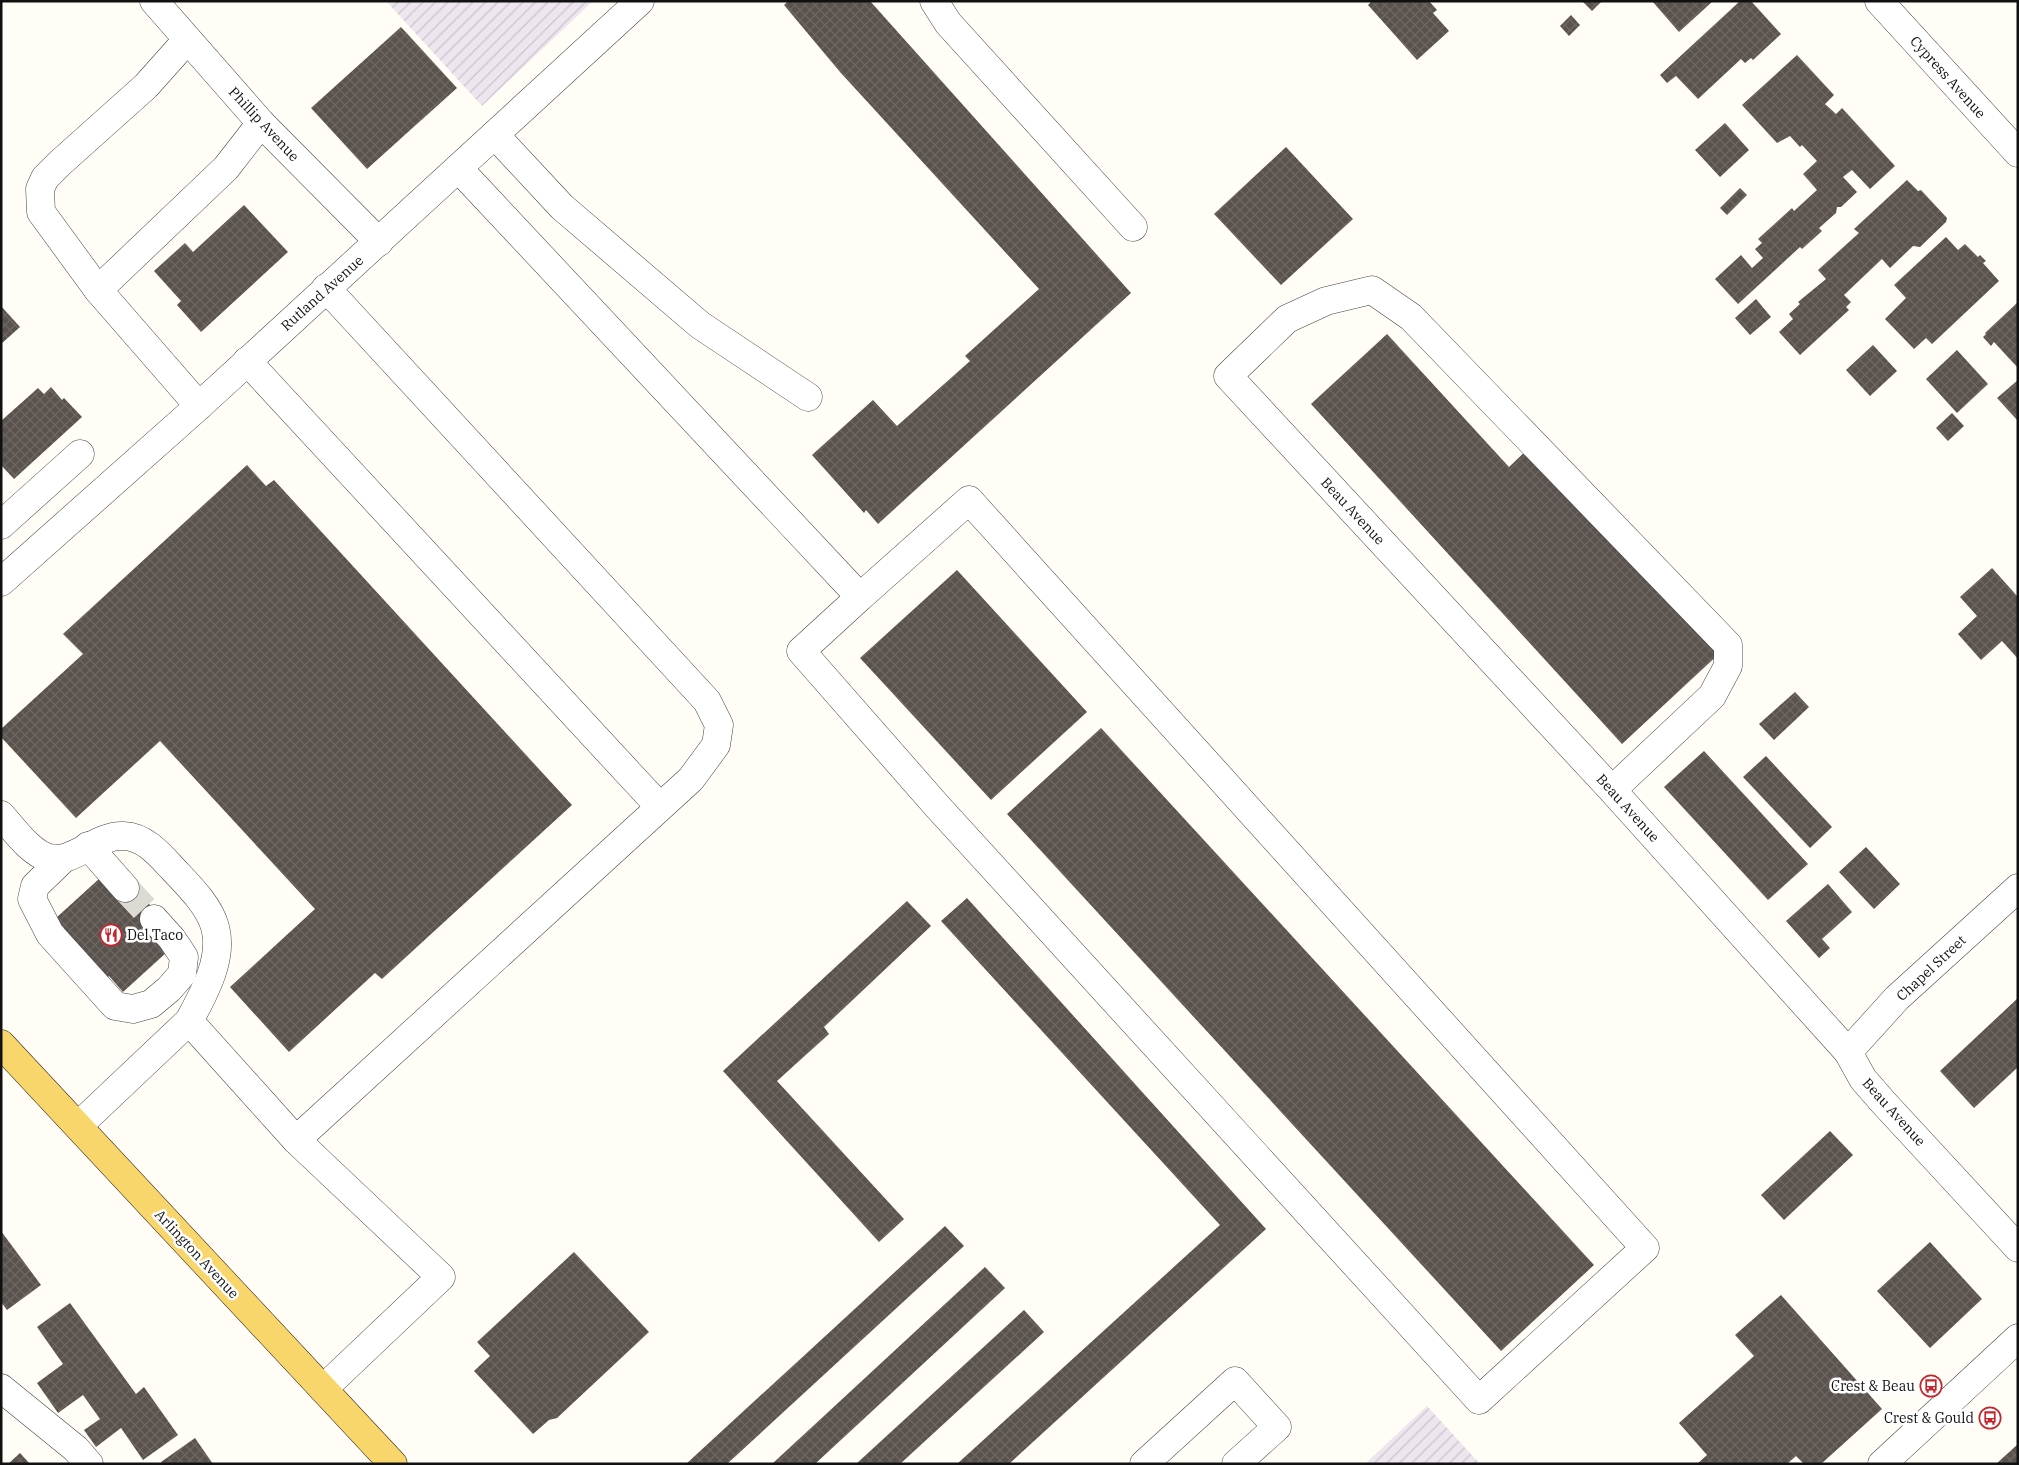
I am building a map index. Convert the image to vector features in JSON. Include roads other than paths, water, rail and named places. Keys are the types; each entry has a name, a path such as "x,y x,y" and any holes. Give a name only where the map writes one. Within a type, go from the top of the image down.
{"main road":[{"name":"Arlington Avenue","path":"1,1044 393,1464"}],"street":[{"name":"Phillip Avenue","path":"154,1 261,123 379,242"},
{"name":"Rutland Avenue","path":"1,582 199,406 640,1"},
{"path":"934,1 948,23 1133,227"},
{"name":"Cypress Avenue","path":"1878,1 2018,153"},
{"path":"187,40 146,86 45,178 40,189 41,212 98,290 199,406"},
{"path":"98,290 226,168 261,123"},
{"path":"495,135 562,207 700,325 808,397"},
{"path":"458,168 860,597"},
{"path":"296,1140 690,779 716,745 719,725 707,701 326,288"},
{"name":"Beau Avenue","path":"1612,790 1712,696 1728,666 1728,645 1411,317 1372,290 1326,301 1287,319 1228,376 1612,790 1848,1052 1863,1078 1873,1090 2018,1248"},
{"path":"247,361 659,806"},
{"path":"1,525 80,454"},
{"path":"969,500 1645,1248 1479,1400 937,806 801,651 860,597 969,500"},
{"path":"1,815 34,850 49,858 63,859"},
{"path":"78,1126 189,1021 210,977 217,945 215,927 205,907 161,856 142,840 124,836 103,838 63,859 35,886 32,898 50,934 115,1006 133,1009 151,1004 169,989 182,974 184,957 172,939 154,919"},
{"path":"88,846 125,888"},
{"name":"Chapel Street","path":"1848,1052 1897,998 2018,888"},
{"path":"189,1021 296,1140 441,1277 323,1389"},
{"path":"1882,1464 2018,1338"},
{"path":"1144,1464 1235,1381 1277,1427 1236,1464"},
{"path":"1,1388 76,1449 89,1464"}],"tunnel":[{"path":"125,888 154,919"}],"place":[{"name":"Del Taco","path":"111,935"},
{"name":"Crest & Beau","path":"1931,1386"},
{"name":"Crest & Gould","path":"1990,1418"}]}
